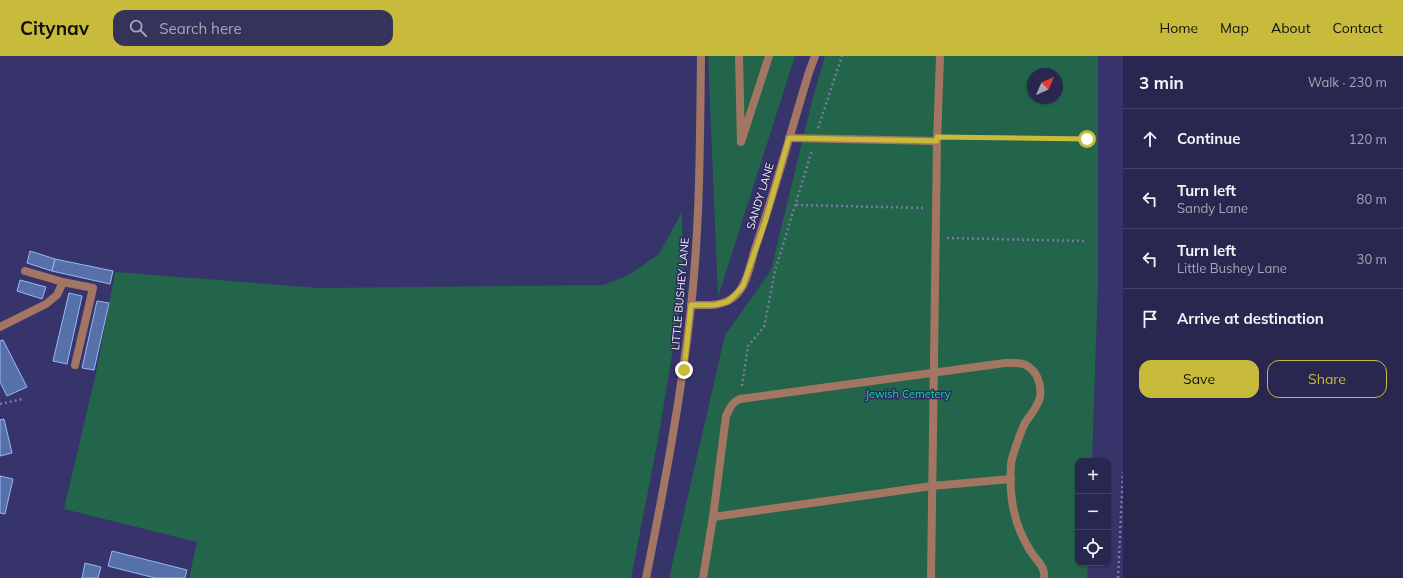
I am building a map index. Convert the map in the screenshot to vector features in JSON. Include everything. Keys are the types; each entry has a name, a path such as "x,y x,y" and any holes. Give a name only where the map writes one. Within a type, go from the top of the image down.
{"street":[{"name":"LITTLE BUSHEY LANE","path":"646,578 684,370 691,305 698,213 701,56"},
{"path":"739,56 741,142 769,56"},
{"name":"SANDY LANE","path":"691,305 714,305 727,302 743,286 765,222 789,138 815,56"},
{"path":"931,578 937,139 940,56"},
{"path":"789,138 937,139"},
{"path":"25,271 63,282 93,288 75,365"},
{"path":"0,327 46,304 57,295 63,282"},
{"path":"703,578 713,517 726,416 730,406 735,401 740,399 934,372 1016,362 1026,365 1034,372 1040,383 1040,397 1036,407 1024,424 1011,462 1011,499 1017,525 1031,552 1043,567 1045,574 1044,578"},
{"path":"713,517 932,486 1011,479"}],"path":[{"path":"740,399 748,346 764,326 775,271 815,138 842,56"},
{"path":"937,139 1087,139"},
{"path":"796,205 936,208"},
{"path":"936,238 1085,241"},
{"path":"0,404 23,399"},
{"path":"1118,578 1123,472"}],"green space":[{"path":"708,56 795,56 718,297"},
{"name":"Jewish Cemetery","path":"825,56 1098,56 1098,282 1092,458 1075,458 1075,566 1088,566 1087,578 669,578 725,335 771,270 813,97"},
{"path":"682,212 683,289 657,445 631,578 189,578 197,542 64,509 96,373 115,272 319,288 603,285 629,275 659,254"}],"building":[{"path":"30,251 55,259 52,271 27,263"},
{"path":"55,259 113,271 110,284 52,271"},
{"path":"20,280 46,287 42,299 17,291"},
{"path":"69,293 82,296 67,364 53,361"},
{"path":"97,301 109,303 94,370 82,368"},
{"path":"3,340 27,387 7,396 0,382 0,341"},
{"path":"4,419 12,453 0,456 0,420"},
{"path":"0,476 13,479 5,514 0,513"},
{"path":"112,551 187,570 185,578 155,578 108,566"},
{"path":"85,563 101,567 98,578 82,578"}],"route":[{"path":"684,370 691,305 714,305 727,302 743,286 765,222 789,138 937,141 937,137 1087,139"}]}
